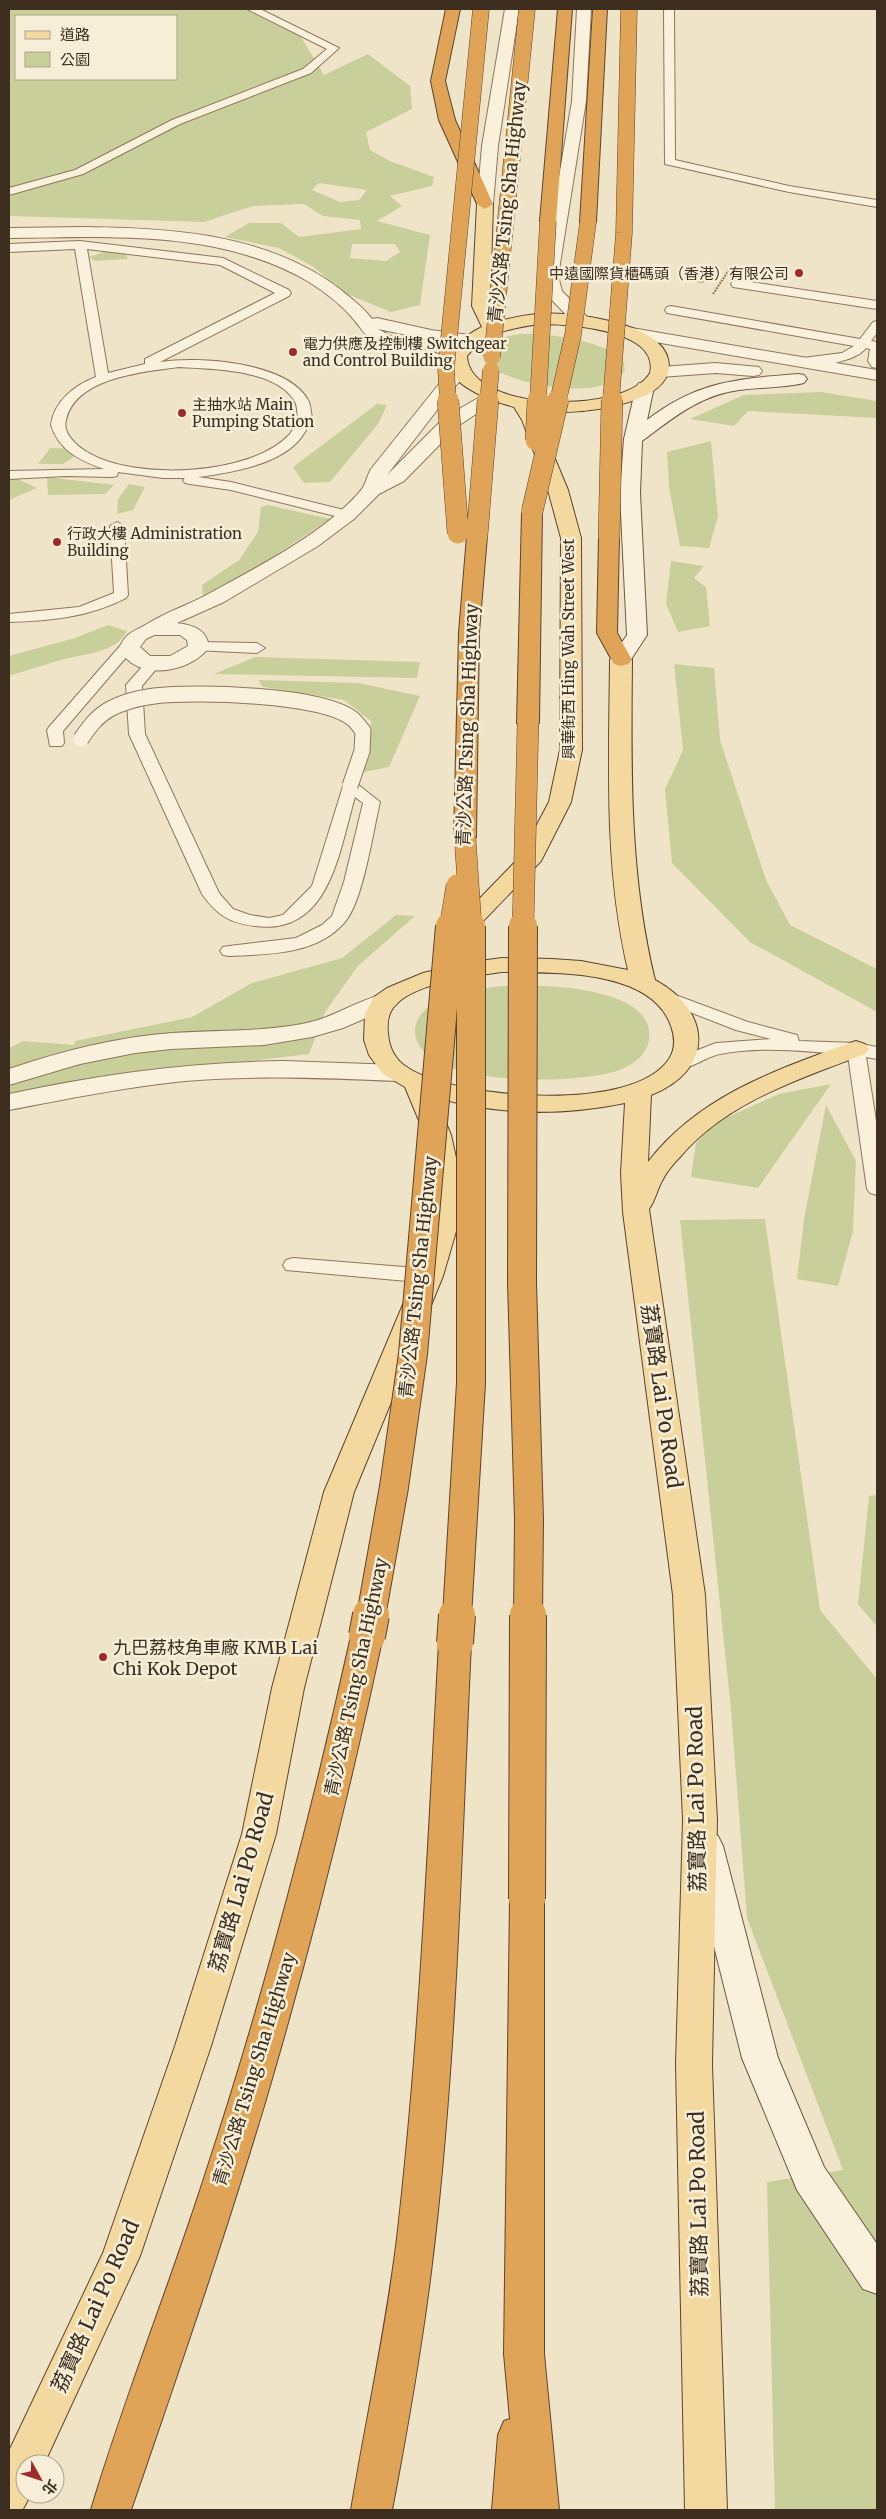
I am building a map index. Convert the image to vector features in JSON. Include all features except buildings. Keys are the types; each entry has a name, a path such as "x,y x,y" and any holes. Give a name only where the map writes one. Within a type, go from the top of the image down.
{"highway":[{"path":"453,9 438,81 447,120 485,204"},
{"path":"469,632 458,533 446,369 481,9"},
{"name":"青沙公路 Tsing Sha Highway","path":"111,2510 225,2171 312,1871 367,1636 394,1487 413,1354 448,940 465,837 469,632 504,218 527,9"},
{"path":"512,2510 524,2354 529,1519 522,1283 523,875 532,512 548,221 565,9"},
{"path":"532,512 573,335 588,222 600,9"},
{"path":"621,660 607,633 610,420 624,233 629,9"},
{"path":"371,2510 404,2336 416,2239 434,2042 471,1383 472,942 465,837"},
{"path":"524,2354 538,2510"}],"main road":[{"path":"485,204 481,306 492,329"},
{"path":"539,319 581,320 626,332 658,353 661,360 660,372 645,388 622,398 590,405 556,407 521,404 494,396 471,384 458,367 458,356 471,340 492,329 514,322 539,319"},
{"name":"興華街西 Hing Wah Street West","path":"393,996 529,861 560,802 571,750 571,538 558,490 531,420 521,404"},
{"path":"621,660 621,808 627,910 632,943 652,989"},
{"path":"502,965 595,969 619,974 652,989 679,1011 686,1026 688,1040 686,1051 668,1075 638,1092 590,1101 534,1103 489,1100 449,1094 407,1078 385,1062 376,1045 374,1029 378,1011 393,996 430,978 464,968 502,965"},
{"path":"636,1212 650,1176 666,1155 707,1117 746,1093 867,1051"},
{"name":"荔寶路 Lai Po Road","path":"9,2495 121,2256 193,2046 259,1834 288,1688 339,1492 429,1276 445,1221 447,1176 438,1135 407,1078"},
{"name":"荔寶路 Lai Po Road","path":"638,1092 634,1173 636,1212 689,1595 700,1820 694,2064 706,2510"}],"street":[{"path":"485,204 490,146 504,69 512,9"},
{"path":"581,320 554,292 550,276 579,101 584,9"},
{"path":"9,233 112,231 146,233 246,248 279,261 315,279 364,320 372,333 384,342 458,367 378,473 372,490"},
{"path":"364,320 431,335 471,340"},
{"path":"626,332 805,375"},
{"path":"660,372 698,368 731,368 805,375 877,376"},
{"path":"633,439 677,407 703,393 805,375"},
{"path":"621,660 637,635 630,494 633,439 645,388"},
{"path":"217,598 203,617 198,642 188,658 171,662 154,662 136,657 130,646 136,636 153,629 165,620 217,598 311,542 347,515 372,490 397,478 450,422 494,396"},
{"path":"153,629 184,629 198,642"},
{"name":"興華街西 Hing Wah Street West","path":"9,1077 44,1065 105,1050 164,1042 261,1038 302,1032 342,1021 393,996"},
{"path":"9,1102 98,1084 197,1073 310,1069 407,1078"},
{"path":"700,1820 760,2058 810,2178 877,2276"}],"lane":[{"path":"9,192 79,172 176,122 307,72 334,48 252,9"},
{"path":"669,9 669,162 788,189 877,204"},
{"path":"9,248 80,245 223,262 285,293 139,368"},
{"path":"80,245 103,378"},
{"path":"737,284 877,305"},
{"path":"671,310 877,347 874,360 877,364"},
{"path":"805,375 845,358 858,350 877,325"},
{"path":"9,475 66,472 150,473 193,473 235,467 270,454 294,438 305,419 301,401 284,384 256,372 212,364 179,364 139,368 103,378 78,392 62,408 57,425 65,442 84,456 114,467 150,473 231,486 347,515"},
{"path":"9,618 76,613 100,608 121,596 117,526"},
{"path":"56,743 55,730 96,685 132,641"},
{"path":"198,642 257,648"},
{"path":"81,739 91,724 104,713 134,702 168,694 278,698 314,704 356,721 363,731 364,742 320,887 306,904 289,919 269,923 247,920 227,913 211,894 137,734 134,702 134,685 154,662"},
{"path":"229,951 281,947 311,939 340,918 372,802 350,786"},
{"path":"652,989 742,1026 822,1046"},
{"path":"678,1064 716,1050 770,1045 822,1046 867,1051 877,1189"},
{"path":"293,1265 429,1276"}],"path":[{"path":"712,294 731,267"}],"green space":[{"path":"9,9 248,9 298,32 324,75 368,54 410,86 412,109 366,132 370,150 390,161 434,177 432,186 390,196 402,206 377,221 430,235 420,305 391,312 347,294 312,266 279,248 225,237 249,223 281,223 299,237 361,229 360,220 323,216 304,204 253,206 204,222 9,216","holes":["319,183 367,190 359,200 340,202 312,190","352,244 395,244 400,252 386,261 350,258"]},
{"path":"121,246 128,259 95,261 89,257"},
{"path":"520,334 574,339 602,347 623,360 625,370 614,380 598,386 579,389 557,388 515,378 497,371 485,363 482,354 487,345 509,336"},
{"path":"821,392 877,401 877,418 748,411 734,426 690,419 744,395"},
{"path":"377,404 387,405 378,424 330,482 304,483 293,467"},
{"path":"711,441 718,516 709,548 680,546 669,487 667,452"},
{"path":"50,448 86,449 63,464 38,464"},
{"path":"9,475 37,488 9,500"},
{"path":"47,477 114,485 105,494 48,495"},
{"path":"129,484 145,487 133,510 117,514 118,499"},
{"path":"268,505 330,519 262,564 203,597 202,585 239,560 258,532 261,507"},
{"path":"671,561 704,566 694,578 706,587 710,626 678,632 666,604"},
{"path":"108,625 127,631 116,644 100,651 9,676 9,656 75,638"},
{"path":"255,657 420,662 417,678 214,674"},
{"path":"674,664 714,668 720,740 766,880 790,925 877,969 877,1012 750,942 672,863 665,789 683,750"},
{"path":"258,680 358,683 420,696 389,767 364,772 371,721 344,700 263,687"},
{"path":"396,915 415,916 358,966 325,1012 309,1054 234,1063 58,1091 60,1086 9,1094 9,1048 23,1041 74,1045 75,1041 192,1017 252,983 342,958"},
{"path":"520,985 577,989 599,993 620,1000 636,1010 647,1023 649,1040 646,1050 635,1061 622,1069 575,1078 541,1080 506,1078 472,1073 443,1064 423,1051 415,1032 418,1019 427,1008 440,1000 456,994 491,987"},
{"path":"831,1084 758,1188 691,1177 696,1143 714,1123 779,1094"},
{"path":"826,1105 856,1161 853,1231 838,1286 797,1279 804,1219"},
{"path":"765,1219 820,1610 877,1679 877,2510 775,2510 767,2182 843,2170 747,1918 731,1710 680,1220"},
{"path":"877,1495 877,1627 858,1604 869,1496"}],"place":[{"name":"中遠國際貨櫃碼頭（香港）有限公司","path":"799,273"},
{"name":"電力供應及控制樓 Switchgear and Control Building","path":"293,352"},
{"name":"主抽水站 Main Pumping Station","path":"182,413"},
{"name":"行政大樓 Administration Building","path":"57,542"},
{"name":"九巴荔枝角車廠 KMB Lai Chi Kok Depot","path":"103,1657"}]}
